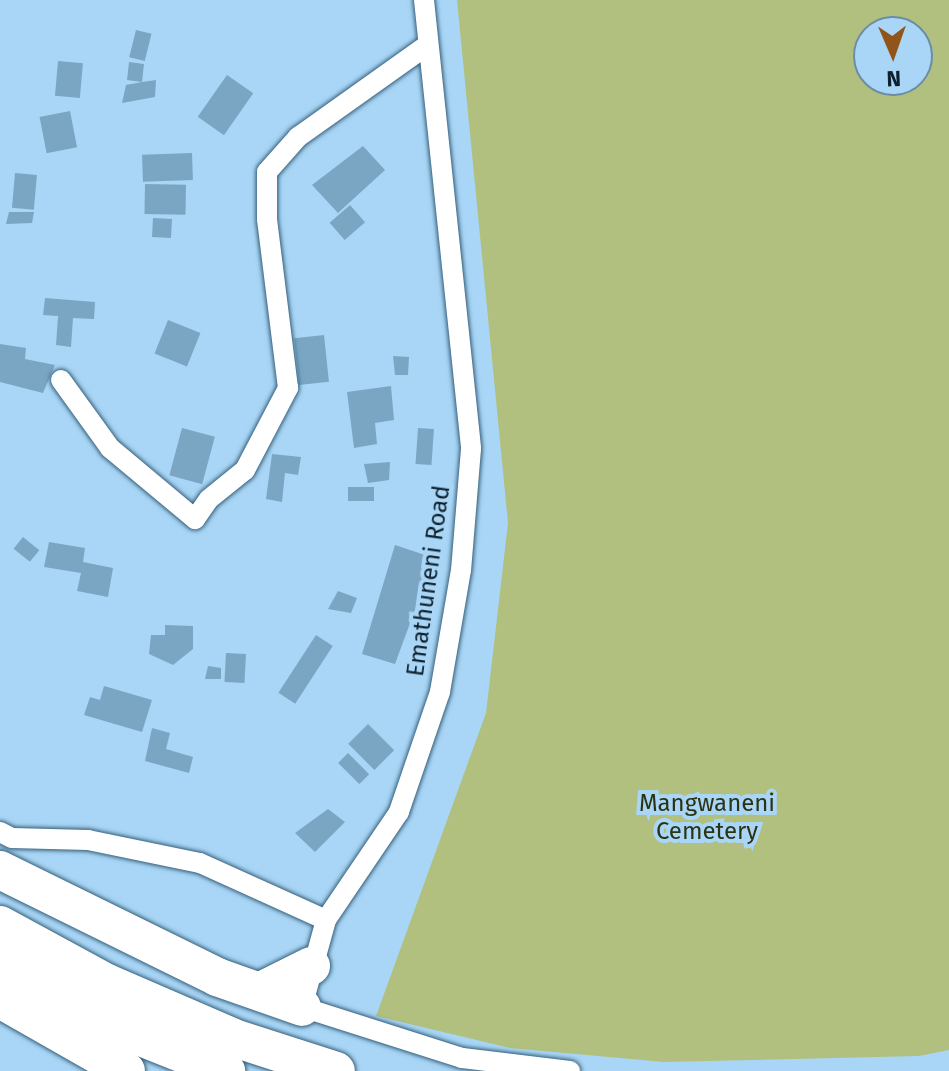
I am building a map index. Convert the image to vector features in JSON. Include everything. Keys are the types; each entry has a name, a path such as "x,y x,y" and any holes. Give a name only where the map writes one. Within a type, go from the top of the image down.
{"highway":[{"path":"0,870 145,944 302,1007"},
{"path":"0,925 121,989 234,1038 336,1071"},
{"path":"0,965 126,1031 226,1071"},
{"path":"261,991 311,966"},
{"path":"0,999 126,1071"}],"street":[{"name":"Emathuneni Road","path":"302,1007 326,920 399,812 440,692 461,570 471,449 426,46 424,0"},
{"path":"61,380 110,448 195,519 209,499 245,470 288,388 267,219 267,172 298,137 426,46"},
{"path":"0,832 12,838 88,840 200,863 326,920"},
{"path":"302,1007 462,1058 570,1071"}],"green space":[{"name":"Mangwaneni Cemetery","path":"457,0 949,0 949,1050 919,1056 664,1062 510,1048 376,1016 486,713 508,523"}],"building":[{"path":"136,30 152,34 145,61 129,57"},
{"path":"58,61 83,63 80,98 55,96"},
{"path":"129,62 144,64 142,82 127,80"},
{"path":"227,75 253,93 224,135 198,117"},
{"path":"156,80 155,97 122,103 126,85"},
{"path":"70,111 77,147 47,153 40,117"},
{"path":"363,146 385,170 338,213 312,185"},
{"path":"192,153 193,180 143,182 142,155"},
{"path":"15,173 37,175 34,210 12,208"},
{"path":"145,184 186,185 185,215 144,214"},
{"path":"350,205 365,222 345,240 330,223"},
{"path":"9,212 34,212 32,223 6,224"},
{"path":"153,218 172,219 171,238 152,237"},
{"path":"45,298 95,302 94,319 73,318 71,347 56,345 58,316 43,315"},
{"path":"168,320 200,333 187,366 155,353"},
{"path":"324,335 329,382 299,385 294,338"},
{"path":"0,344 26,348 25,359 55,365 43,393 0,382"},
{"path":"393,356 409,357 408,375 395,375"},
{"path":"391,386 394,420 375,423 377,444 354,448 347,392"},
{"path":"182,428 215,437 202,484 169,475"},
{"path":"418,428 434,429 431,465 415,464"},
{"path":"272,454 301,457 298,475 285,473 282,502 266,499"},
{"path":"390,462 389,480 368,483 364,464"},
{"path":"348,487 374,487 374,501 348,501"},
{"path":"23,537 39,550 30,562 14,549"},
{"path":"49,542 85,548 83,562 113,568 108,597 77,591 81,573 44,567"},
{"path":"395,545 434,558 395,664 362,654"},
{"path":"338,591 357,598 351,613 328,609"},
{"path":"165,625 193,626 193,649 173,665 149,654 151,635 165,635"},
{"path":"316,635 333,646 295,704 278,693"},
{"path":"226,653 246,654 244,683 224,682"},
{"path":"208,666 221,668 221,679 205,679"},
{"path":"104,686 152,700 142,732 84,715 90,697 100,700"},
{"path":"368,724 394,750 374,770 348,744"},
{"path":"152,728 170,733 166,749 193,757 189,773 145,761"},
{"path":"348,753 369,774 359,784 338,763"},
{"path":"328,809 345,822 315,852 295,833"}]}
